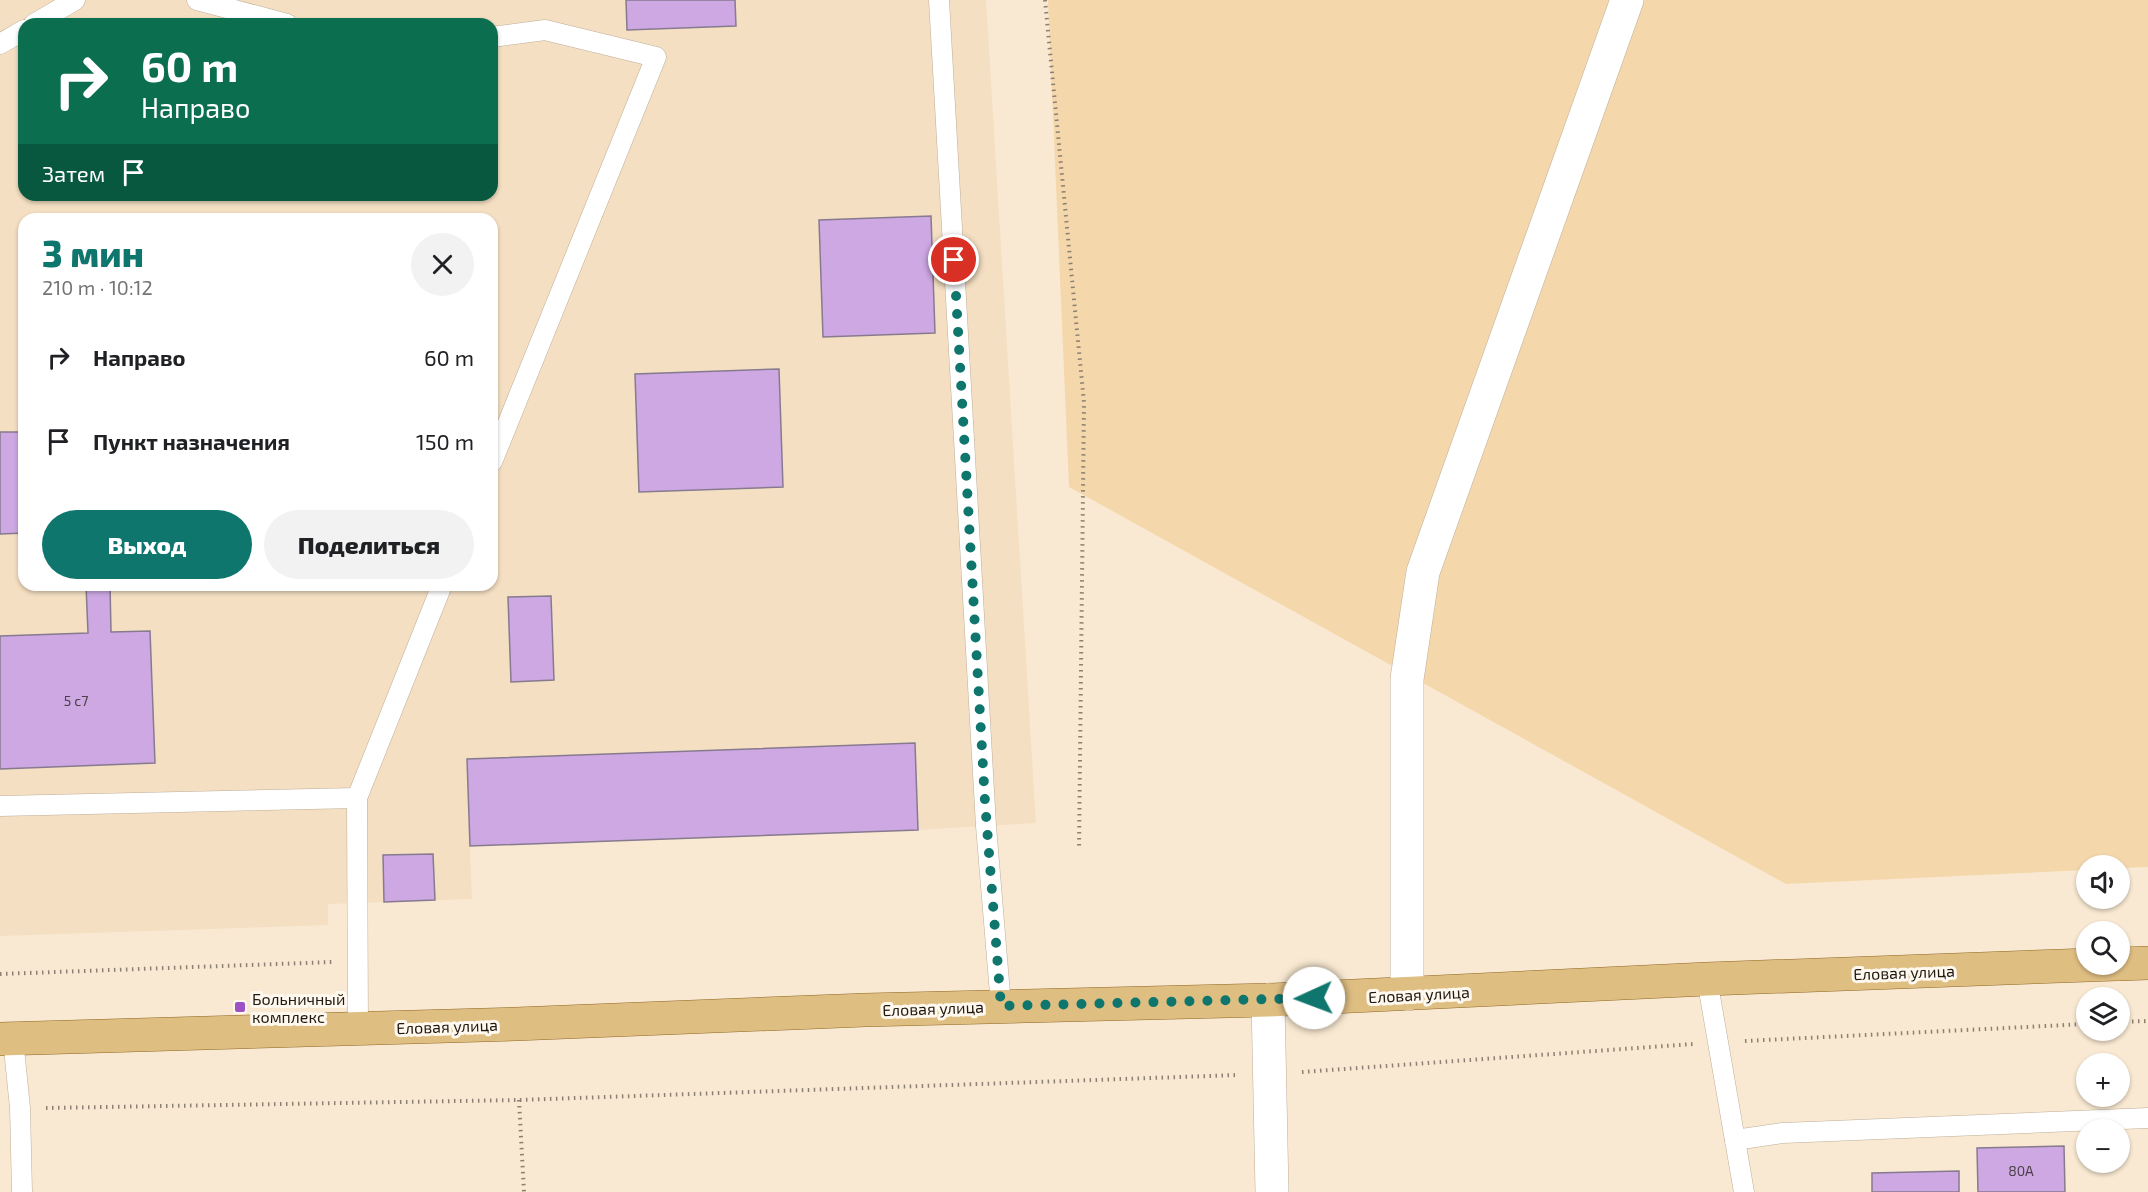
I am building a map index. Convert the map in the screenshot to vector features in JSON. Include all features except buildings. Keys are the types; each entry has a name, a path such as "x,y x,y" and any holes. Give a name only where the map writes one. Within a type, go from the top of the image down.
{"main road":[{"name":"Еловая улица","path":"2130,964 2148,963"},
{"name":"Еловая улица","path":"7,1039 1001,1006 1268,1000 1707,979 2076,966"}],"street":[{"path":"1407,994 1407,679 1423,572 1627,0"},
{"path":"1268,1000 1272,1192"}],"lane":[{"path":"44,18 75,0"},
{"path":"197,0 264,18"},
{"path":"939,0 985,802 1001,1006"},
{"path":"498,36 545,30 656,57 498,447"},
{"path":"0,44 18,34"},
{"path":"358,1029 357,798 440,591"},
{"path":"0,806 357,798"},
{"path":"1707,979 1744,1192"},
{"path":"7,1039 20,1108 22,1192"},
{"path":"1735,1140 1783,1133 2148,1118"}],"path":[{"path":"1045,0 1084,403 1079,849"},
{"path":"0,974 357,961"},
{"path":"2130,1022 2148,1021"},
{"path":"20,1108 519,1100 1269,1074 1718,1043 2076,1025"},
{"path":"519,1100 524,1192"}],"shaded area":[{"path":"0,0 986,0 1036,823 918,830 470,846 472,899 328,904 328,925 0,936"},
{"path":"1048,0 2148,0 2148,867 2130,868 2130,855 2076,855 2076,870 1786,884 1069,487"}],"place":[{"name":"Больничный комплекс","path":"240,1007"}],"route":[{"path":"954,260 985,802 1001,1006 1314,998"}]}
